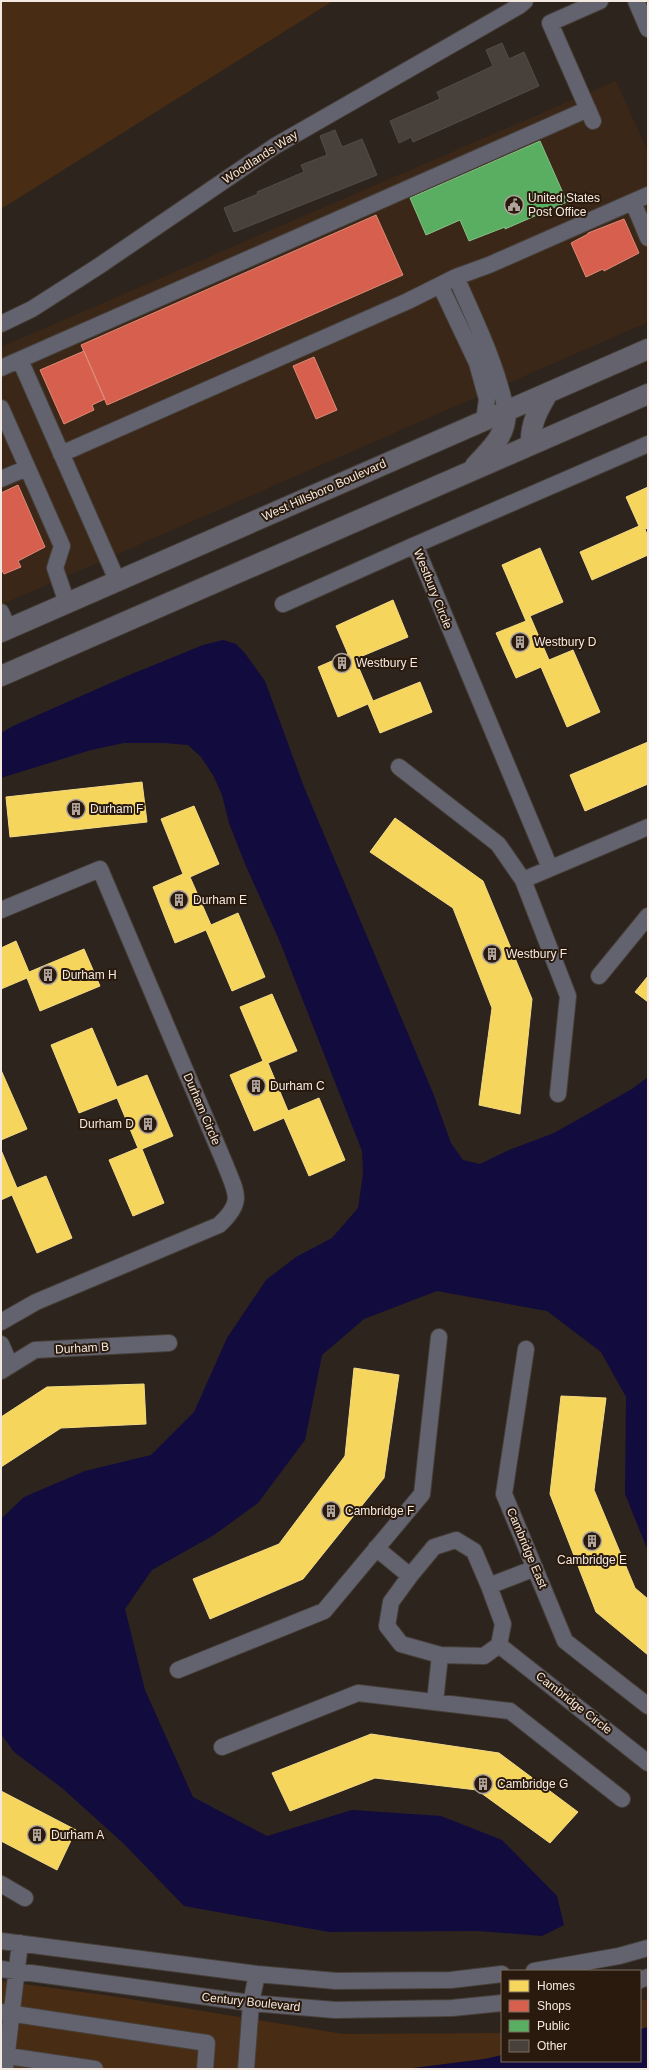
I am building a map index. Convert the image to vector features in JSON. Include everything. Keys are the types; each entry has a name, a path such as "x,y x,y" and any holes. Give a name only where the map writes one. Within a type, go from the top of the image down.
{"main road":[{"name":"West Hillsboro Boulevard","path":"3,624 67,603 648,349"},
{"path":"531,444 531,433 534,419 548,393"},
{"path":"1,676 648,394"},
{"path":"472,470 501,437 506,423 506,411"}],"street":[{"name":"Woodlands Way","path":"1,324 32,309 99,266 275,146 519,6 525,1"},
{"path":"1,368 591,115 550,23 600,1"},
{"path":"636,1 648,29"},
{"path":"61,454 408,301 456,277 489,265 643,201 648,238"},
{"path":"456,277 491,357 501,386 506,411"},
{"path":"440,285 477,363 487,399 484,421"},
{"path":"20,360 117,580"},
{"path":"1,408 7,439 27,468 62,546 55,568 67,603"},
{"name":"Westbury Circle","path":"550,868 414,545 648,444"},
{"path":"1,480 27,468"},
{"path":"283,604 414,545"},
{"path":"399,768 498,844 523,880 568,996 558,1094"},
{"path":"523,880 648,827"},
{"name":"Durham Circle","path":"1,910 100,869 236,1193 236,1202 231,1214 219,1225 36,1302 1,1322"},
{"path":"599,976 648,916"},
{"path":"178,1670 324,1611 422,1494 439,1337"},
{"name":"Durham B","path":"6,1368 35,1350 169,1343"},
{"path":"1,1344 6,1368"},
{"name":"Cambridge East","path":"526,1349 504,1494 565,1642 648,1706"},
{"path":"456,1540 474,1551 489,1586 503,1624 499,1644 484,1656 440,1655 401,1644 387,1626 391,1602 434,1546 456,1540"},
{"path":"376,1548 410,1576"},
{"path":"489,1586 535,1568"},
{"name":"Cambridge Circle","path":"499,1644 648,1763"},
{"path":"435,1702 440,1655"},
{"path":"222,1747 358,1693 510,1711 622,1799"},
{"path":"1,1884 25,1898"},
{"path":"1,1941 257,1974 336,1981 451,1980 501,1974"},
{"path":"20,1943 9,1970 4,2060 95,2069"},
{"path":"540,1970 619,1956 648,1948"},
{"name":"Century Boulevard","path":"9,1970 251,2003 335,2010 452,2008 501,2003"},
{"path":"246,2069 251,2003 257,1974"},
{"path":"6,2012 207,2044 205,2069"}],"shaded area":[{"path":"1,1 333,1 1,209"},
{"path":"616,81 648,152 648,322 1,605 1,347"},
{"path":"223,640 236,644 244,652 265,681 304,787 433,1093 451,1143 463,1160 480,1164 509,1150 554,1133 632,1089 648,1077 648,1551 625,1494 626,1397 601,1352 547,1311 437,1291 364,1319 322,1355 305,1440 258,1503 214,1535 152,1570 125,1609 145,1690 193,1797 267,1836 352,1810 441,1816 502,1840 557,1896 564,1925 542,1936 478,1931 329,1932 184,1906 123,1843 62,1788 14,1752 1,1734 1,1519 24,1497 85,1471 151,1455 194,1412 227,1338 266,1280 296,1257 332,1238 358,1208 363,1174 362,1151 280,942 245,864 229,823 222,795 213,775 201,757 188,745 165,743 124,743 91,750 1,778 1,733 13,726 122,678 203,645"},
{"path":"1,1981 112,1996 343,2034 501,2033 501,2062 641,2062 641,2001 648,1999 648,2069 1,2069"},
{"path":"648,2027 648,2069 376,2069 413,2068 484,2059 501,2055 501,2062 641,2062 641,2029"}],"building: Homes":[{"path":"648,487 648,528 645,529 648,537 648,555 592,580 580,552 639,526 626,497"},
{"name":"Westbury D","path":"540,548 563,602 530,616 549,660 573,650 600,712 567,727 541,667 516,678 496,633 526,621 502,565"},
{"name":"Westbury E","path":"393,600 408,637 355,659 373,701 420,682 432,712 380,733 368,704 338,717 318,667 348,654 336,626"},
{"path":"648,742 648,784 585,811 570,775"},
{"name":"Durham F","path":"142,782 147,822 10,837 6,797"},
{"name":"Durham E","path":"194,806 219,864 190,877 211,925 238,913 265,977 232,991 206,930 175,943 153,887 183,874 161,819"},
{"name":"Westbury F","path":"395,818 483,881 532,999 520,1114 479,1105 492,1008 453,908 370,852"},
{"name":"Durham H","path":"16,941 29,972 84,949 100,986 40,1011 27,978 1,989 1,948"},
{"path":"648,976 648,1002 635,992"},
{"name":"Durham C","path":"272,994 297,1051 268,1063 288,1111 319,1098 345,1160 309,1176 284,1118 254,1131 230,1075 263,1061 240,1007"},
{"name":"Durham D","path":"92,1028 117,1087 147,1075 173,1136 142,1149 164,1203 133,1216 109,1160 138,1148 117,1098 79,1113 51,1045"},
{"path":"1,1070 27,1129 1,1140"},
{"path":"1,1150 17,1188 46,1176 72,1238 37,1253 12,1195 1,1200"},
{"name":"Cambridge F","path":"354,1368 399,1375 384,1478 303,1579 210,1619 193,1579 279,1544 345,1456"},
{"path":"144,1384 146,1424 61,1428 1,1467 1,1417 47,1387"},
{"name":"Cambridge E","path":"561,1396 606,1398 594,1490 635,1588 648,1599 648,1655 596,1612 550,1494"},
{"name":"Cambridge G","path":"371,1734 499,1753 578,1812 550,1843 477,1790 375,1778 290,1811 272,1773"},
{"name":"Durham A","path":"1,1791 76,1830 57,1870 1,1841"}],"building: Shops":[{"path":"376,215 403,275 107,405 81,345"},
{"path":"624,219 639,253 604,271 603,269 586,277 571,243 588,233"},
{"path":"84,351 105,399 92,405 94,410 64,424 40,370"},
{"path":"314,357 337,410 316,419 293,366"},
{"path":"18,485 45,547 18,561 21,567 4,574 1,569 1,493"}],"building: Public":[{"path":"540,141 567,202 505,229 505,227 469,241 460,220 426,235 410,198"}],"building: Other":[{"path":"502,43 509,59 524,52 539,86 413,142 411,137 399,143 390,121 440,99 437,92 493,66 486,50"},
{"path":"335,130 342,147 362,139 377,175 234,232 224,208 304,172 301,165 327,155 320,136"}],"place":[{"name":"United States Post Office","path":"514,205"},
{"name":"Westbury D","path":"520,642"},
{"name":"Westbury E","path":"342,663"},
{"name":"Durham F","path":"76,809"},
{"name":"Durham E","path":"179,900"},
{"name":"Westbury F","path":"492,954"},
{"name":"Durham H","path":"48,975"},
{"name":"Durham C","path":"256,1086"},
{"name":"Durham D","path":"148,1124"},
{"name":"Cambridge F","path":"331,1511"},
{"name":"Cambridge E","path":"592,1541"},
{"name":"Cambridge G","path":"483,1784"},
{"name":"Durham A","path":"37,1835"}]}
